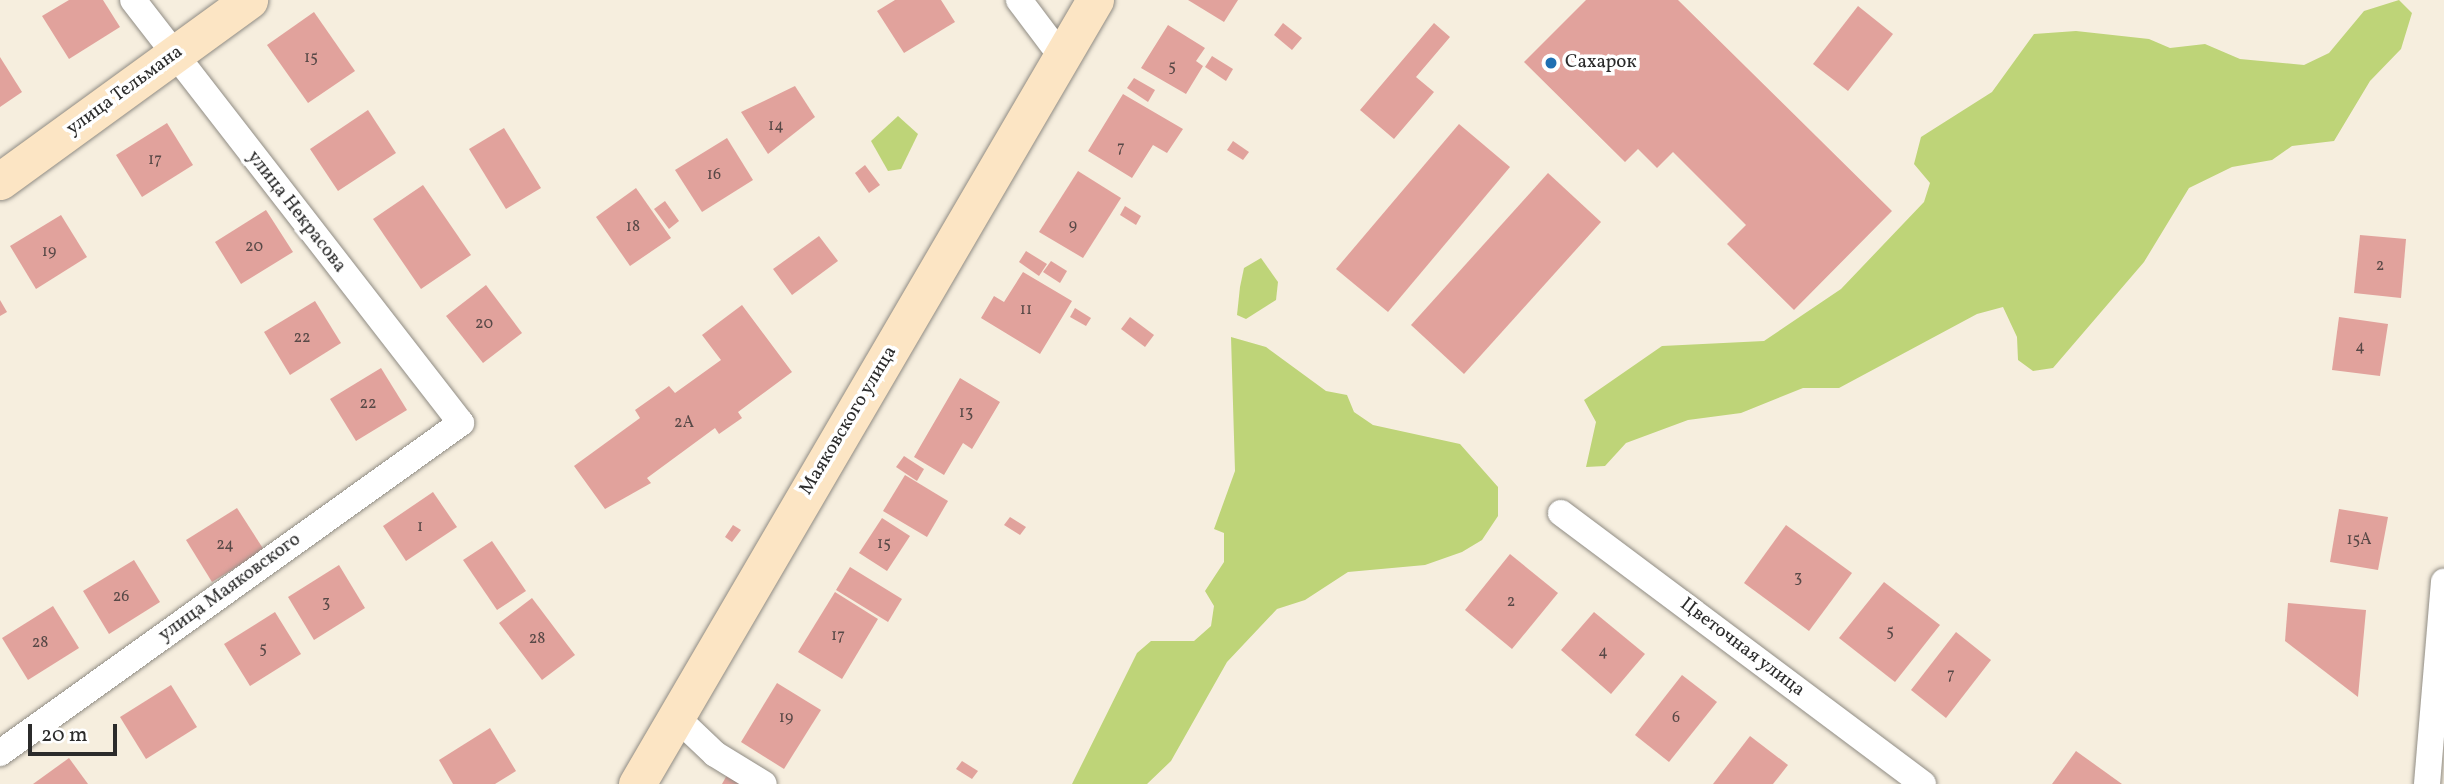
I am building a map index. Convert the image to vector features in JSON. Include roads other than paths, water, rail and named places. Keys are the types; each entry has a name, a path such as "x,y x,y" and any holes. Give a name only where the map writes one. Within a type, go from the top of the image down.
{"street":[{"name":"улица Некрасова","path":"133,0 461,423"},
{"name":"улица Тельмана","path":"0,181 249,0"},
{"path":"1019,0 1062,57"},
{"name":"Маяковского улица","path":"636,784 1095,0"},
{"name":"улица Маяковского","path":"0,753 461,423"},
{"name":"Цветочная улица","path":"1561,513 1923,784"},
{"path":"2427,784 2444,582"},
{"path":"676,716 715,754 764,784"}],"place":[{"name":"Сахарок","path":"1551,63"}]}
